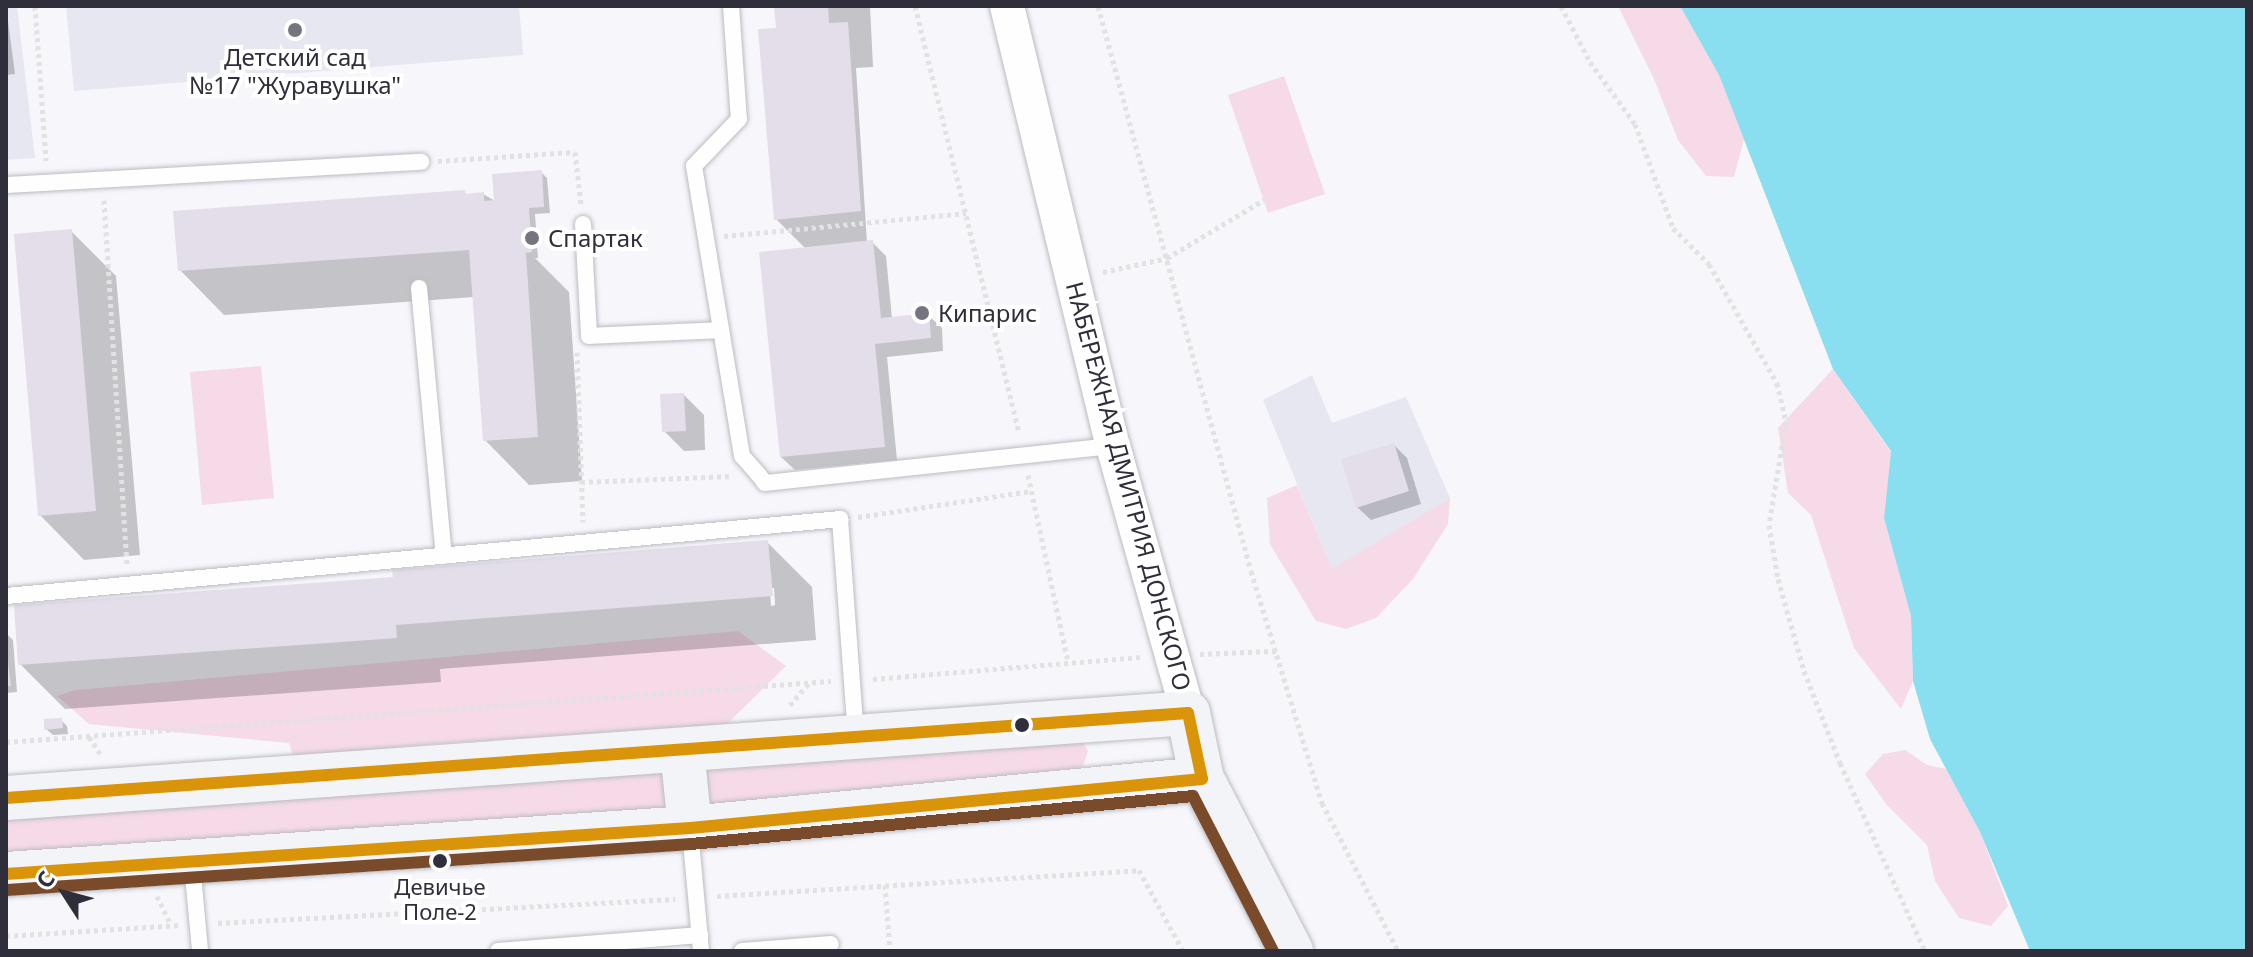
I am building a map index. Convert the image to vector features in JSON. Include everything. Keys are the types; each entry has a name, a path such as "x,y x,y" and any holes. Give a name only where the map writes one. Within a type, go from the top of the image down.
{"street":[{"name":"НАБЕРЕЖНАЯ ДМИТРИЯ ДОНСКОГО","path":"1007,6 1113,446 1188,713 1202,779 1291,951"},
{"path":"6,798 1188,713"},
{"path":"682,750 690,828"},
{"path":"6,874 690,828 1202,779"}],"lane":[{"path":"731,6 739,119 694,166 742,456 765,483 1113,446"},
{"path":"6,185 421,162"},
{"path":"583,224 589,336 721,330"},
{"path":"419,288 444,556"},
{"path":"6,596 840,519 856,738"},
{"path":"498,951 701,943 690,828"},
{"path":"192,862 200,951"},
{"path":"742,951 831,944"}],"path":[{"path":"35,6 47,182"},
{"path":"915,6 1024,456 1068,662"},
{"path":"1098,6 1276,651 1322,803 1398,951"},
{"path":"1561,6 1590,62 1635,124 1673,228 1709,264 1777,383 1786,422 1769,525 1778,579 1804,671 1840,763 1925,951"},
{"path":"421,162 575,152 583,224"},
{"path":"103,179 128,585"},
{"path":"1074,278 1167,258 1264,200"},
{"path":"706,238 966,213"},
{"path":"584,543 576,343 589,336"},
{"path":"581,482 714,476"},
{"path":"840,519 1031,491"},
{"path":"6,742 853,681 1068,662 1276,651"},
{"path":"6,936 1139,870 1183,951"},
{"path":"885,885 890,951"}],"shaded area":[{"path":"6,6 17,6 35,158 6,160"},
{"name":"Детский сад №17 \"Журавушка\"","path":"66,6 519,6 523,55 74,91"},
{"path":"1618,6 1680,6 1719,75 1744,139 1734,177 1706,176 1678,140 1654,79"},
{"path":"1284,76 1325,194 1268,213 1228,95"},
{"path":"261,366 274,498 202,505 190,372"},
{"path":"1833,369 1891,452 1884,518 1911,616 1913,681 1901,709 1854,648 1811,515 1788,493 1778,428"},
{"path":"1312,375 1332,423 1406,397 1450,498 1332,570 1263,400"},
{"path":"1297,485 1332,569 1450,498 1448,524 1413,579 1376,618 1346,629 1316,621 1270,544 1267,498"},
{"path":"738,631 786,666 727,724 406,746 295,761 289,743 89,724 57,696 76,690"},
{"path":"1080,737 1088,751 1083,766 1077,771 713,804 700,795 707,757"},
{"path":"1905,750 1927,765 1946,769 1980,832 2008,906 1991,926 1959,918 1935,881 1927,845 1886,804 1865,774 1883,754"},
{"path":"666,768 675,813 6,861 6,813"}],"water":[{"path":"1680,6 2247,6 2247,951 2030,951 1980,832 1930,739 1913,681 1911,616 1884,518 1891,451 1833,369 1719,75"}],"building":[{"path":"774,6 828,6 829,23 848,22 861,211 774,220 758,29 776,28"},
{"path":"542,170 544,207 529,208 532,252 526,253 538,437 483,441 469,250 178,271 173,211 465,190 465,194 484,192 484,201 494,200 492,174"},
{"path":"72,229 96,511 38,516 14,234"},
{"path":"873,240 881,318 929,313 931,338 875,344 885,447 780,457 759,252"},
{"path":"684,393 686,431 662,432 660,394"},
{"path":"1394,443 1409,491 1356,508 1341,459"},
{"path":"768,540 773,596 396,625 397,638 18,665 14,605 393,577 392,570"},
{"path":"6,646 11,686 6,686"},
{"path":"62,718 63,728 44,730 44,719"}],"transit line":[{"path":"6,798 1188,713 1202,779 690,828 6,874"},
{"path":"7,890 691,844 1193,796 1273,951"}],"place":[{"name":"Детский сад №17 \"Журавушка\"","path":"295,30"},
{"name":"Спартак","path":"532,238"},
{"name":"Кипарис","path":"922,313"},
{"name":"Девичье Поле-2","path":"440,861"}]}
